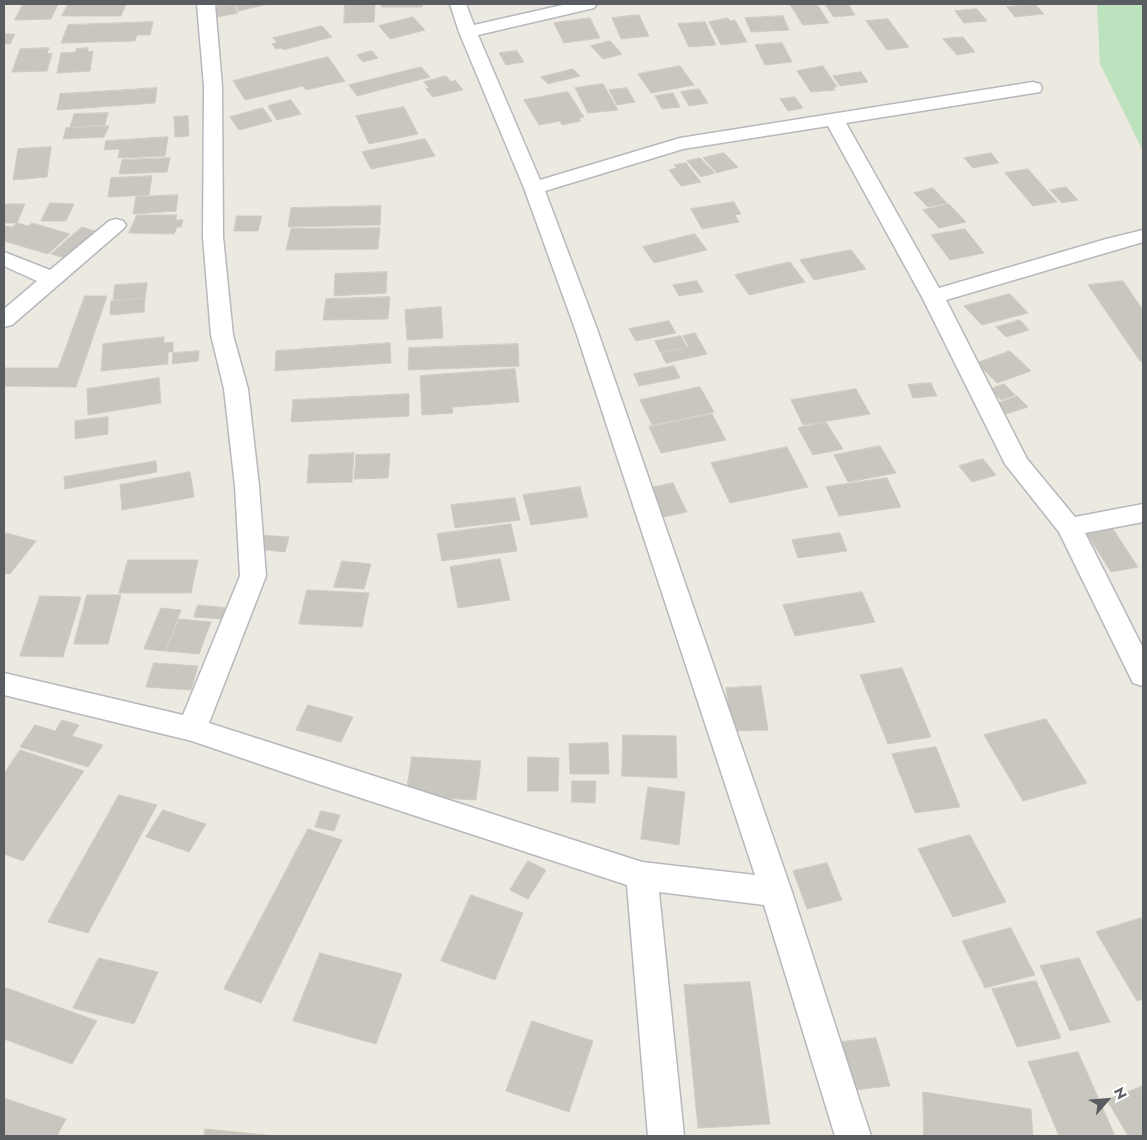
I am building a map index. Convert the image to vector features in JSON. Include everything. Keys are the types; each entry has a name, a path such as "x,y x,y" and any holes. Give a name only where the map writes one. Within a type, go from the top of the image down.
{"street":[{"path":"192,729 253,576 247,486 236,389 222,335 213,237 213,86 206,4"},
{"path":"458,4 534,188 586,329 776,892 853,1136"},
{"path":"468,32 588,4"},
{"path":"534,188 680,144 1033,88"},
{"path":"834,119 933,297 1017,464 1069,527 1143,675"},
{"path":"4,320 116,225"},
{"path":"933,297 1113,243 1143,236"},
{"path":"4,258 51,279"},
{"path":"1069,527 1143,513"},
{"path":"4,684 192,729 309,770 642,876 776,892"},
{"path":"642,876 666,1136"}],"green space":[{"path":"1097,4 1143,4 1143,151 1100,64"}],"building":[{"path":"23,4 58,4 51,19 15,20"},
{"path":"68,4 126,4 121,16 62,16"},
{"path":"233,4 238,13 217,17 212,7"},
{"path":"234,4 268,4 239,11"},
{"path":"345,4 375,4 374,22 344,23"},
{"path":"382,4 423,4 422,7 382,7"},
{"path":"790,4 817,4 829,23 803,25"},
{"path":"825,4 848,4 855,15 834,17"},
{"path":"1035,4 1044,14 1015,17 1007,7"},
{"path":"977,9 987,21 964,23 955,11"},
{"path":"639,15 649,36 621,39 612,18"},
{"path":"783,16 789,30 751,32 745,18"},
{"path":"413,17 425,30 390,39 379,26"},
{"path":"590,18 600,38 564,43 554,23"},
{"path":"728,18 730,21 735,20 747,42 721,45 709,22"},
{"path":"888,19 909,47 887,50 866,21"},
{"path":"153,22 150,35 137,35 135,41 61,43 68,25"},
{"path":"705,22 716,45 689,47 678,24"},
{"path":"322,26 332,37 283,50 282,48 276,49 272,44 277,42 273,38"},
{"path":"4,34 15,34 10,44 4,44"},
{"path":"963,37 975,52 957,55 943,39"},
{"path":"610,41 622,54 603,59 591,46"},
{"path":"782,43 792,62 765,65 755,45"},
{"path":"49,48 47,54 52,53 47,71 12,72 20,49"},
{"path":"88,48 88,52 93,51 90,71 57,73 61,53 76,52 76,49"},
{"path":"372,51 378,58 363,62 357,55"},
{"path":"517,51 524,62 506,65 499,53"},
{"path":"328,57 345,81 306,90 303,86 245,100 233,81"},
{"path":"680,66 694,85 651,93 638,74"},
{"path":"823,66 837,87 833,87 835,90 811,92 797,71"},
{"path":"421,67 430,77 357,96 349,85"},
{"path":"573,69 580,76 548,84 541,77"},
{"path":"861,72 868,82 840,86 833,76"},
{"path":"446,76 451,82 455,80 463,90 433,97 426,89 429,88 424,82"},
{"path":"603,84 618,110 588,113 575,88"},
{"path":"157,88 155,103 57,110 60,94"},
{"path":"627,88 635,102 617,105 609,90"},
{"path":"699,89 708,103 689,106 681,92"},
{"path":"568,92 584,117 579,118 581,121 562,125 560,121 539,125 524,100"},
{"path":"673,93 680,107 662,109 655,96"},
{"path":"795,97 803,108 788,111 780,99"},
{"path":"291,100 301,114 277,120 268,106"},
{"path":"404,107 418,134 369,144 356,116"},
{"path":"263,108 272,121 239,130 230,117"},
{"path":"108,113 105,125 70,127 74,114"},
{"path":"188,116 189,136 175,137 174,117"},
{"path":"109,126 104,137 63,139 66,128"},
{"path":"168,137 165,156 118,158 120,149 104,150 106,141"},
{"path":"425,139 435,156 371,169 362,152"},
{"path":"51,147 47,177 13,180 18,149"},
{"path":"724,153 738,167 717,173 703,158"},
{"path":"991,153 999,163 973,168 964,158"},
{"path":"170,158 167,172 119,174 122,160"},
{"path":"700,158 715,173 701,177 687,161"},
{"path":"686,163 701,182 681,186 669,170 677,168 674,165"},
{"path":"1028,169 1057,202 1033,206 1005,173"},
{"path":"152,176 149,195 108,197 111,178"},
{"path":"1066,187 1078,200 1062,203 1050,190"},
{"path":"933,188 947,203 928,207 914,193"},
{"path":"178,195 176,211 133,214 136,197"},
{"path":"734,202 741,214 735,215 739,222 702,229 691,209"},
{"path":"50,203 74,204 66,221 41,221"},
{"path":"4,204 25,204 17,223 4,223"},
{"path":"949,204 966,222 939,228 923,210"},
{"path":"381,206 380,225 288,227 291,208"},
{"path":"137,215 177,215 175,220 183,220 181,227 177,227 174,234 129,233"},
{"path":"237,216 262,216 258,231 234,231"},
{"path":"17,223 28,226 32,223 70,234 48,254 4,241 4,228 6,226 12,227"},
{"path":"82,227 98,232 68,259 51,254"},
{"path":"380,228 378,249 286,250 291,229"},
{"path":"965,229 984,253 950,260 931,235"},
{"path":"695,234 707,250 654,263 643,247"},
{"path":"851,250 866,269 814,280 800,260"},
{"path":"790,262 805,282 749,295 735,275"},
{"path":"387,272 386,293 334,296 335,274"},
{"path":"697,281 703,292 679,296 673,285"},
{"path":"1123,281 1143,310 1143,361 1140,361 1088,285"},
{"path":"147,283 145,298 113,300 115,285"},
{"path":"1010,294 1028,313 982,325 964,306"},
{"path":"85,296 107,296 76,387 4,386 4,368 58,368"},
{"path":"390,297 388,319 323,320 326,299"},
{"path":"145,298 144,312 110,315 111,301"},
{"path":"441,307 443,338 407,340 405,310"},
{"path":"1020,320 1029,330 1006,337 996,327"},
{"path":"669,321 676,333 636,341 629,329"},
{"path":"695,333 707,354 666,363 661,353 689,347 683,336"},
{"path":"681,336 687,347 660,352 655,341"},
{"path":"164,337 164,343 173,342 173,352 168,352 168,364 101,371 103,344"},
{"path":"390,343 391,363 275,371 276,351"},
{"path":"518,344 519,366 408,370 409,348"},
{"path":"199,351 198,361 172,364 173,353"},
{"path":"1010,351 1031,371 997,383 977,363"},
{"path":"674,366 680,378 639,386 634,374"},
{"path":"515,369 519,402 452,407 453,413 422,415 420,376"},
{"path":"159,378 161,403 88,415 87,389"},
{"path":"931,383 937,396 913,398 908,385"},
{"path":"1004,384 1015,395 1001,400 991,389"},
{"path":"700,387 714,412 652,425 640,400"},
{"path":"856,389 870,414 803,425 791,400"},
{"path":"409,394 409,416 291,422 293,400"},
{"path":"1017,396 1028,407 1006,414 996,404"},
{"path":"712,414 726,440 661,453 649,427"},
{"path":"108,417 108,434 75,439 75,421"},
{"path":"826,422 843,449 813,455 798,428"},
{"path":"880,446 896,473 848,482 834,455"},
{"path":"787,447 808,487 730,503 711,463"},
{"path":"354,453 352,482 307,483 309,455"},
{"path":"390,454 388,478 354,479 356,455"},
{"path":"983,459 996,475 972,482 959,466"},
{"path":"156,461 157,472 65,489 64,477"},
{"path":"190,472 194,497 122,510 120,485"},
{"path":"887,478 901,507 839,516 826,487"},
{"path":"673,483 687,512 663,517 650,488"},
{"path":"580,487 588,517 531,525 523,495"},
{"path":"515,498 520,520 455,528 451,505"},
{"path":"511,524 517,551 442,561 437,534"},
{"path":"1113,529 1138,567 1111,572 1087,534"},
{"path":"6,533 36,541 10,574 4,573 4,535"},
{"path":"840,533 847,551 798,558 792,540"},
{"path":"260,535 289,537 285,552 255,549"},
{"path":"500,559 510,600 458,608 450,567"},
{"path":"128,560 198,560 191,593 119,593"},
{"path":"342,561 371,564 364,589 334,587"},
{"path":"307,590 369,593 362,627 299,624"},
{"path":"862,592 875,622 795,636 783,605"},
{"path":"87,595 121,595 108,644 74,644"},
{"path":"40,596 81,597 63,657 20,656"},
{"path":"198,605 228,608 224,619 194,617"},
{"path":"161,608 181,610 165,651 144,649"},
{"path":"179,619 211,622 199,654 166,651"},
{"path":"154,663 198,666 191,690 146,687"},
{"path":"902,668 931,737 888,744 860,675"},
{"path":"761,686 768,730 732,731 726,688"},
{"path":"308,705 353,717 341,742 296,730"},
{"path":"1046,719 1087,783 1023,801 984,735"},
{"path":"62,720 79,725 72,736 103,745 88,767 20,747 35,725 55,731"},
{"path":"623,735 676,736 677,778 622,776"},
{"path":"608,743 609,774 570,774 569,744"},
{"path":"936,747 960,807 915,813 892,754"},
{"path":"20,750 84,771 23,861 4,854 4,774"},
{"path":"412,757 481,761 476,800 406,796"},
{"path":"528,757 559,758 558,791 528,791"},
{"path":"572,781 596,781 595,803 572,802"},
{"path":"648,787 685,792 679,845 641,839"},
{"path":"119,795 157,805 88,933 48,922"},
{"path":"163,810 206,824 189,852 146,837"},
{"path":"321,811 340,815 334,831 315,827"},
{"path":"308,829 342,840 261,1003 224,989"},
{"path":"970,835 1006,902 953,917 918,849"},
{"path":"528,861 546,870 528,899 510,890"},
{"path":"827,863 842,900 807,909 793,871"},
{"path":"471,895 523,913 495,980 441,961"},
{"path":"1141,918 1143,922 1143,999 1137,1001 1096,932"},
{"path":"1011,928 1035,975 985,988 962,941"},
{"path":"320,953 402,974 376,1044 293,1021"},
{"path":"99,958 158,972 134,1024 73,1008"},
{"path":"1079,958 1110,1022 1070,1031 1040,966"},
{"path":"1036,981 1061,1038 1017,1047 992,989"},
{"path":"750,982 770,1124 698,1128 684,985"},
{"path":"4,987 97,1021 72,1064 4,1039"},
{"path":"532,1021 593,1041 569,1112 506,1091"},
{"path":"876,1038 890,1086 854,1090 841,1042"},
{"path":"1078,1052 1115,1136 1059,1136 1028,1062"},
{"path":"1143,1086 1143,1136 1128,1136 1107,1100"},
{"path":"923,1092 1031,1109 1033,1136 924,1136"},
{"path":"4,1098 66,1119 57,1136 4,1136"},
{"path":"205,1129 275,1136 204,1136"}]}
